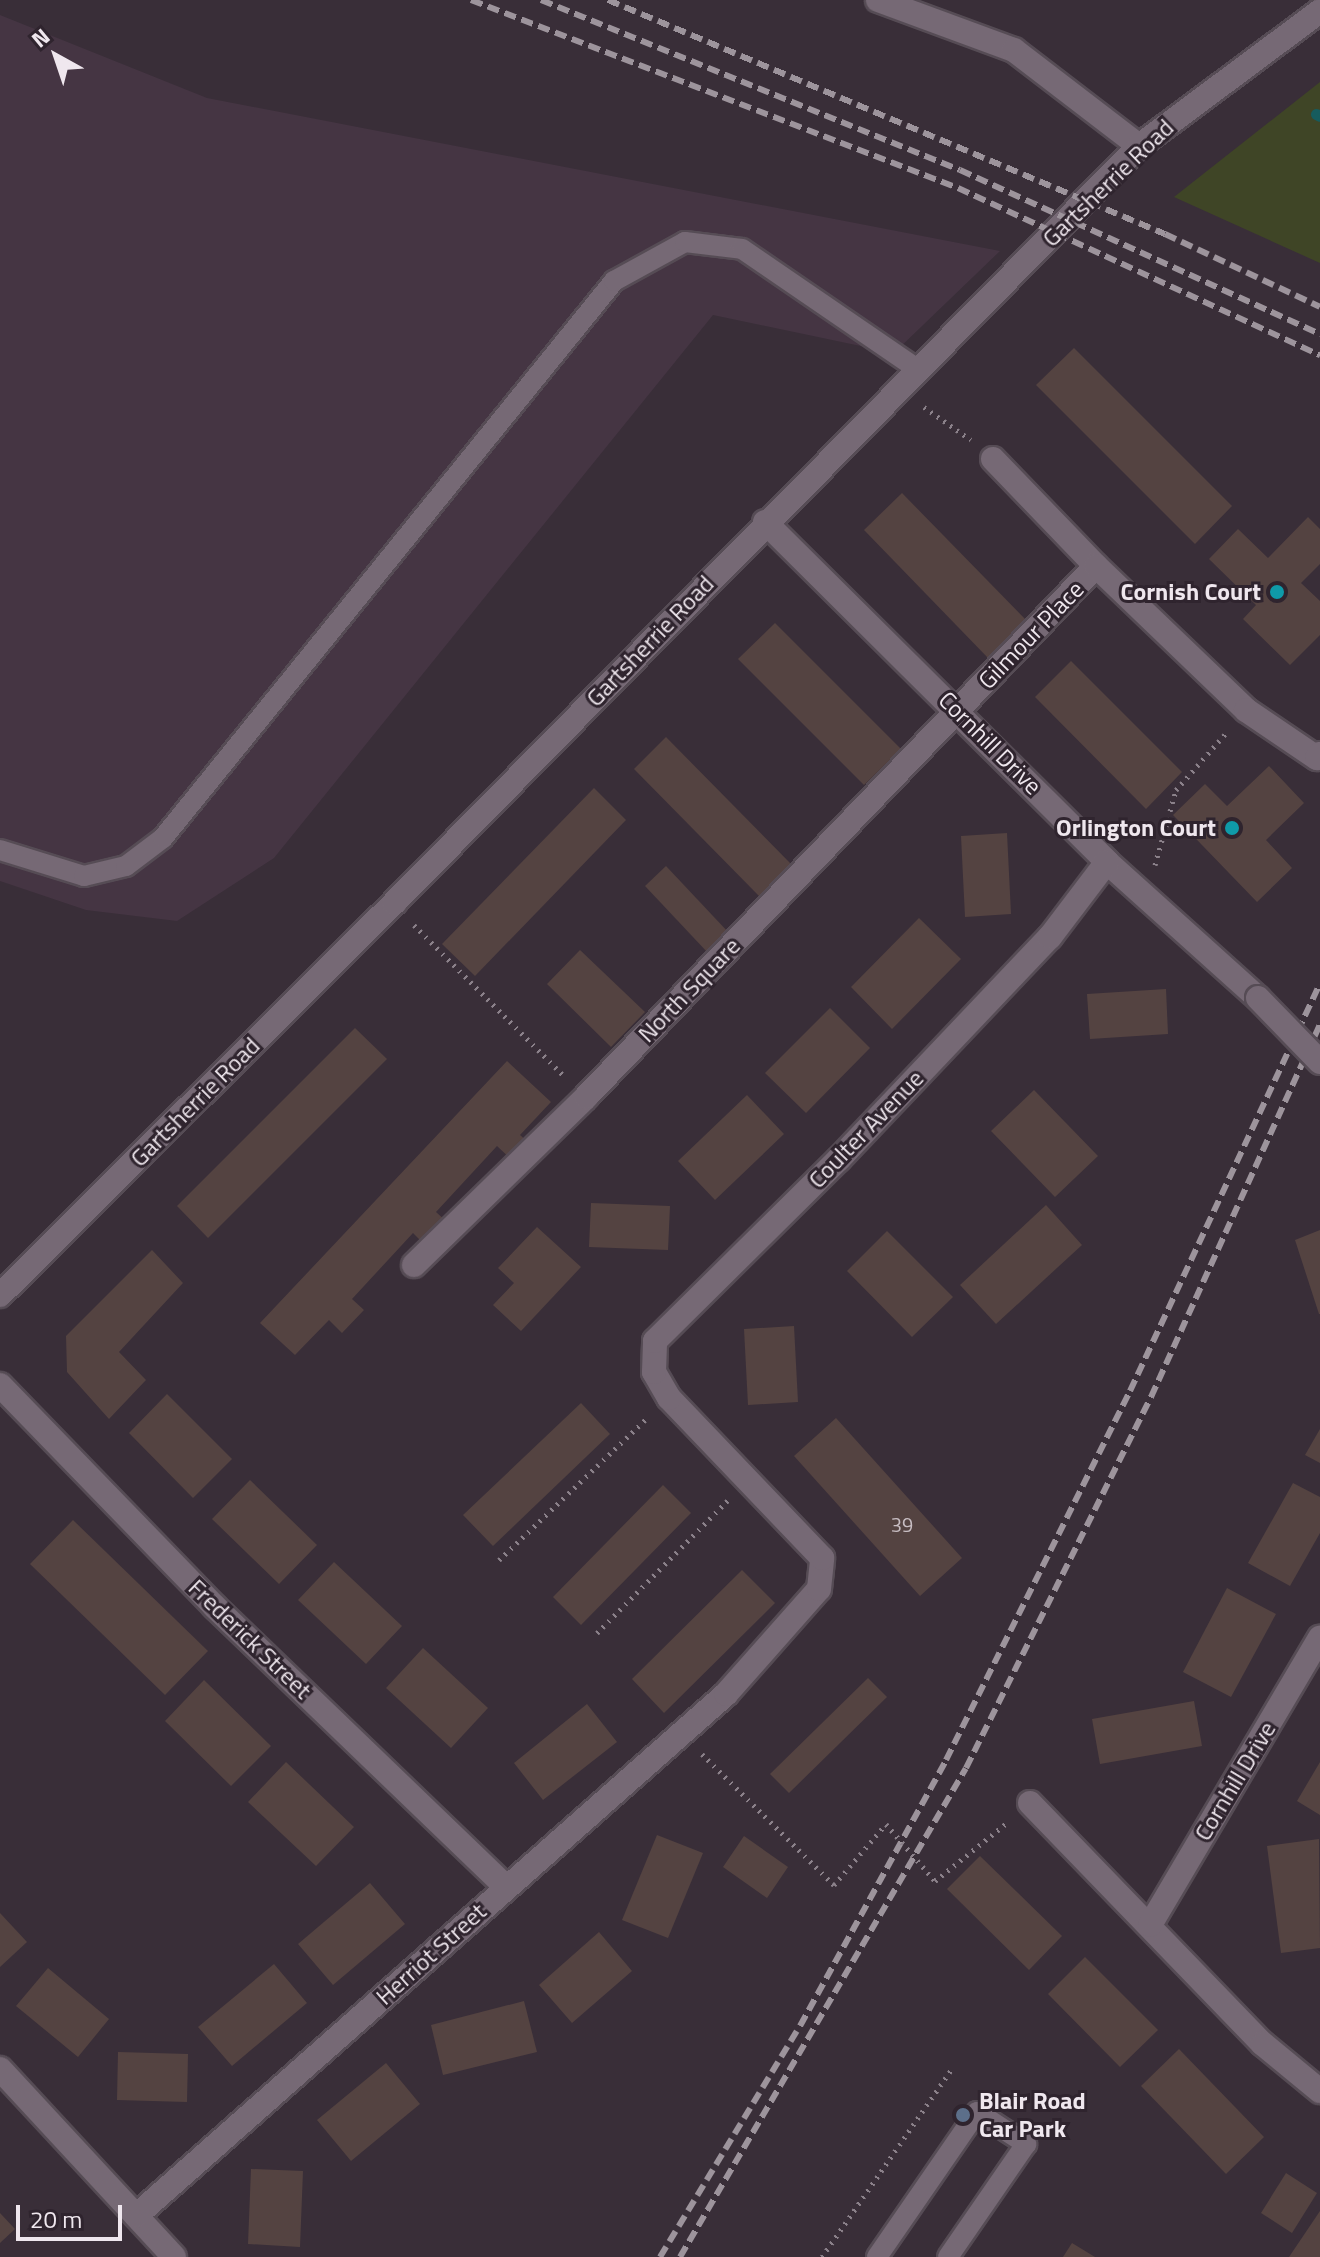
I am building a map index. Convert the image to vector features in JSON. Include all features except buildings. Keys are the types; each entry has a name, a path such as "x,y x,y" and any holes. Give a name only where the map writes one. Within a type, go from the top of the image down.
{"street":[{"path":"878,0 1014,50 1139,146"},
{"name":"Gartsherrie Road","path":"0,1295 394,903 765,522 899,391 1139,146 1320,11"},
{"path":"993,459 1096,566"},
{"name":"Cornhill Drive","path":"765,522 1107,862 1258,998 1320,1062"},
{"name":"Gilmour Place","path":"958,711 1096,566 1246,710 1317,758 1320,754"},
{"name":"North Square","path":"414,1265 586,1097 958,711"},
{"name":"Coulter Avenue","path":"726,1694 819,1589 822,1558 669,1398 654,1372 655,1341 839,1159 1050,937 1107,862"},
{"name":"Frederick Street","path":"0,1385 215,1607 506,1887"},
{"name":"Cornhill Drive","path":"1150,1925 1320,1637"},
{"name":"Herriot Street","path":"137,2215 726,1694"},
{"path":"1030,1803 1263,2044 1320,2091"},
{"path":"0,2069 174,2257"}],"lane":[{"path":"0,850 84,876 126,866 163,838 614,281 685,242 742,249 919,370"},
{"path":"877,2257 977,2112 1026,2144 948,2257"}],"path":[{"path":"899,391 993,459"},
{"path":"1147,897 1176,790 1246,710"},
{"path":"394,903 586,1097"},
{"path":"499,1560 669,1398"},
{"path":"597,1633 747,1480"},
{"path":"681,1733 834,1885 886,1824 935,1881 1030,1803"},
{"path":"822,2257 953,2067"}],"shaded area":[{"path":"0,15 207,98 1000,251 894,353 713,315 274,858 177,921 86,910 0,881"}],"green space":[{"path":"1320,82 1320,263 1174,197"}],"waterway":[{"path":"1316,114 1320,116"}],"railway":[{"path":"471,0 958,188 1320,355"},
{"path":"541,0 960,170 1320,334"},
{"path":"608,0 1165,234 1320,307"},
{"path":"660,2257 800,2026 946,1760 1130,1391 1320,984"},
{"path":"680,2257 966,1768 1151,1397 1320,1024"}],"place":[{"name":"Cornish Court","path":"1277,592"},
{"name":"Orlington Court","path":"1232,828"},
{"name":"Blair Road Car Park","path":"963,2115"}]}
